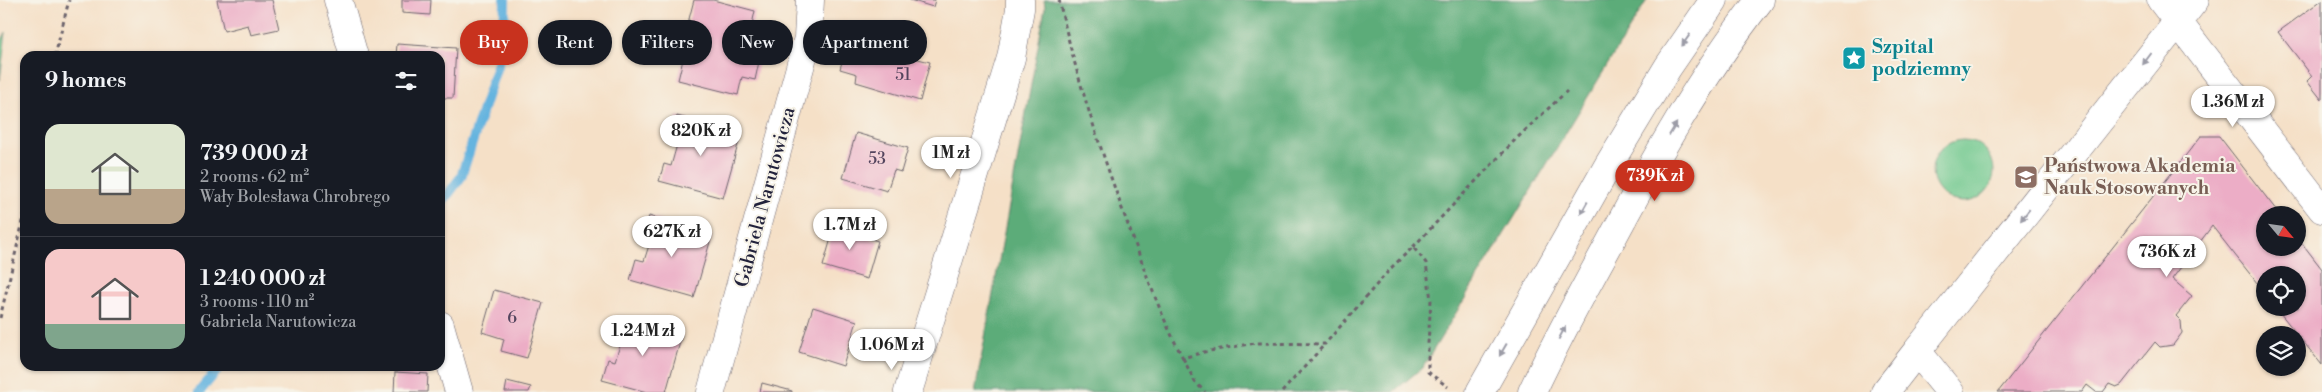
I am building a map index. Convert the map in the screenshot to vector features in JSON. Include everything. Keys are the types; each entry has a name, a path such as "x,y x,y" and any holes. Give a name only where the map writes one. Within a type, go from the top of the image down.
{"street":[{"path":"338,0 348,51"},
{"name":"Gabriela Narutowicza","path":"711,392 806,46 810,0"},
{"path":"908,392 1010,58 1020,9 1020,0"},
{"path":"1480,392 1609,164 1668,67 1714,0"},
{"path":"1532,392 1646,175 1700,83 1731,37 1760,0"},
{"path":"2161,0 2322,209"},
{"path":"1885,392 2194,0"},
{"path":"445,343 459,392"},
{"path":"1918,351 1950,392"},
{"path":"913,392 917,362"}],"path":[{"path":"56,51 69,0"},
{"path":"1059,0 1076,72 1113,185 1163,321 1196,382 1205,392"},
{"path":"1282,392 1392,267 1515,140 1567,91"},
{"path":"0,318 20,234"},
{"path":"1413,247 1426,264 1431,300 1428,372 1454,392"},
{"path":"1183,358 1204,352 1255,343 1325,344"}],"green space":[{"path":"1044,0 1647,0 1423,367 1393,392 975,392 1045,8"},
{"path":"6,32 0,80 0,44"},
{"path":"1963,140 1980,145 1985,149 1989,154 1994,171 1989,188 1985,193 1980,197 1963,202 1946,197 1941,193 1937,188 1932,171 1937,154 1941,149 1946,145"}],"building":[{"path":"217,0 272,0 279,29 251,35 248,25 224,31"},
{"path":"402,0 431,0 430,15 402,13"},
{"path":"694,0 713,0 755,11 753,20 722,20 722,65 758,65 755,80 742,77 738,95 678,80 682,65 712,65 712,20 689,20"},
{"path":"910,0 935,0 933,7"},
{"path":"2322,0 2322,100 2307,81 2312,76 2278,32"},
{"path":"397,44 456,48 453,98 445,98 445,51 396,51"},
{"path":"927,61 930,62 920,101 856,82 857,74 840,69 841,65 927,65"},
{"path":"677,116 741,134 723,198 659,181 664,164 671,166 678,141 671,138"},
{"path":"856,133 908,148 901,172 894,170 887,191 843,178"},
{"path":"2201,136 2219,136 2273,206 2256,206 2256,256 2306,256 2306,248 2322,269 2322,365 2306,345 2306,326 2291,326 2282,316 2306,316 2306,266 2256,266 2256,282 2212,226 2172,279 2192,296 2176,316 2181,321 2182,333 2173,345 2160,347 2155,342 2121,385 2116,387 2109,384 2103,392 2096,392 2087,385 2082,392 1998,392"},
{"path":"649,216 712,235 694,298 630,280 636,259 644,261 651,239 643,237"},
{"path":"836,221 859,227 857,235 878,241 867,279 823,266"},
{"path":"494,290 543,303 527,358 501,351 504,339 482,332"},
{"path":"813,307 857,321 843,366 799,352"},
{"path":"620,317 682,335 666,392 647,392 602,380 608,359 615,361 621,342 614,340"},
{"path":"395,372 428,374 427,392 394,392"},
{"path":"507,381 531,387 529,392 505,392"},
{"path":"762,383 792,391 792,392 760,392"}],"waterway":[{"path":"445,198 461,177 504,44 505,0"},
{"path":"199,392 217,371"}],"place":[{"name":"Szpital podziemny","path":"1854,58"},
{"name":"Państwowa Akademia Nauk Stosowanych","path":"2026,177"}]}
